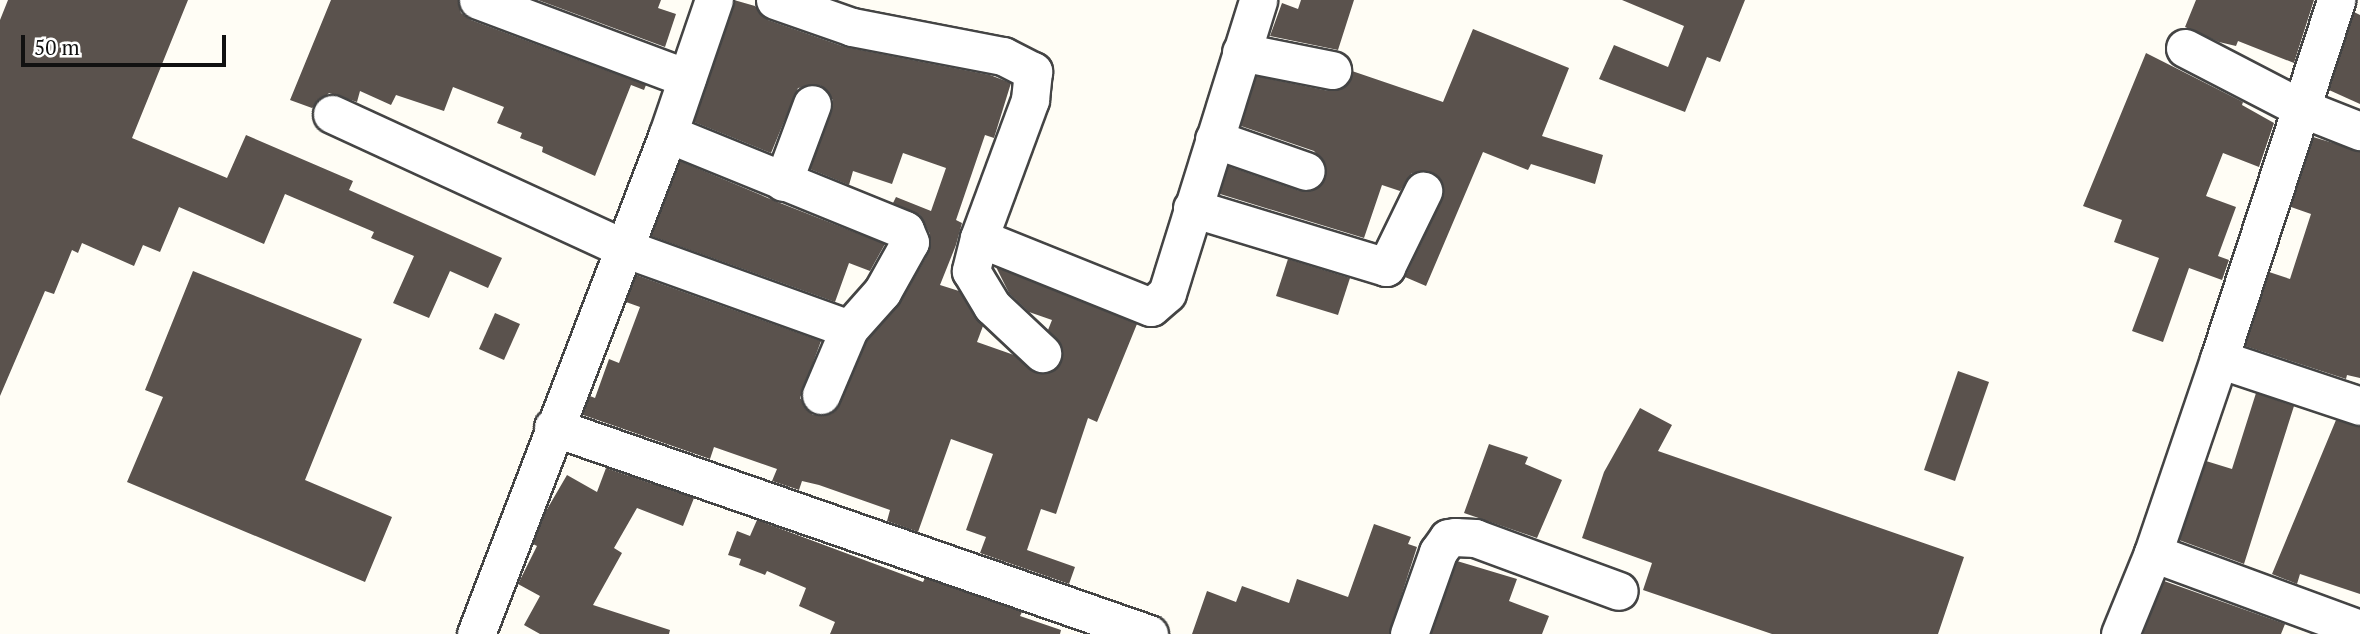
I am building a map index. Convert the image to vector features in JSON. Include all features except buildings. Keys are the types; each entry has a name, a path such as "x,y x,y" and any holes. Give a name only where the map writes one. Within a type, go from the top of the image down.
{"street":[{"path":"478,0 687,78"},
{"path":"476,634 553,427 668,134 715,0"},
{"path":"775,0 852,27 1003,56 1033,71 1030,100 979,238 971,271 992,306 1042,353"},
{"path":"979,238 1151,307 1167,293 1258,0"},
{"path":"2120,634 2153,553 2336,0"},
{"path":"2185,48 2299,107 2360,131"},
{"path":"1241,52 1332,70"},
{"path":"783,182 812,104"},
{"path":"332,114 624,248 849,329"},
{"path":"668,134 909,234 910,242 893,273 849,329 821,395"},
{"path":"1214,139 1306,171"},
{"path":"1192,208 1386,267 1423,191"},
{"path":"2219,359 2360,407"},
{"path":"553,427 1149,634"},
{"path":"1409,634 1438,552 1448,538 1475,538 1619,591"},
{"path":"2153,553 2360,629"}]}
